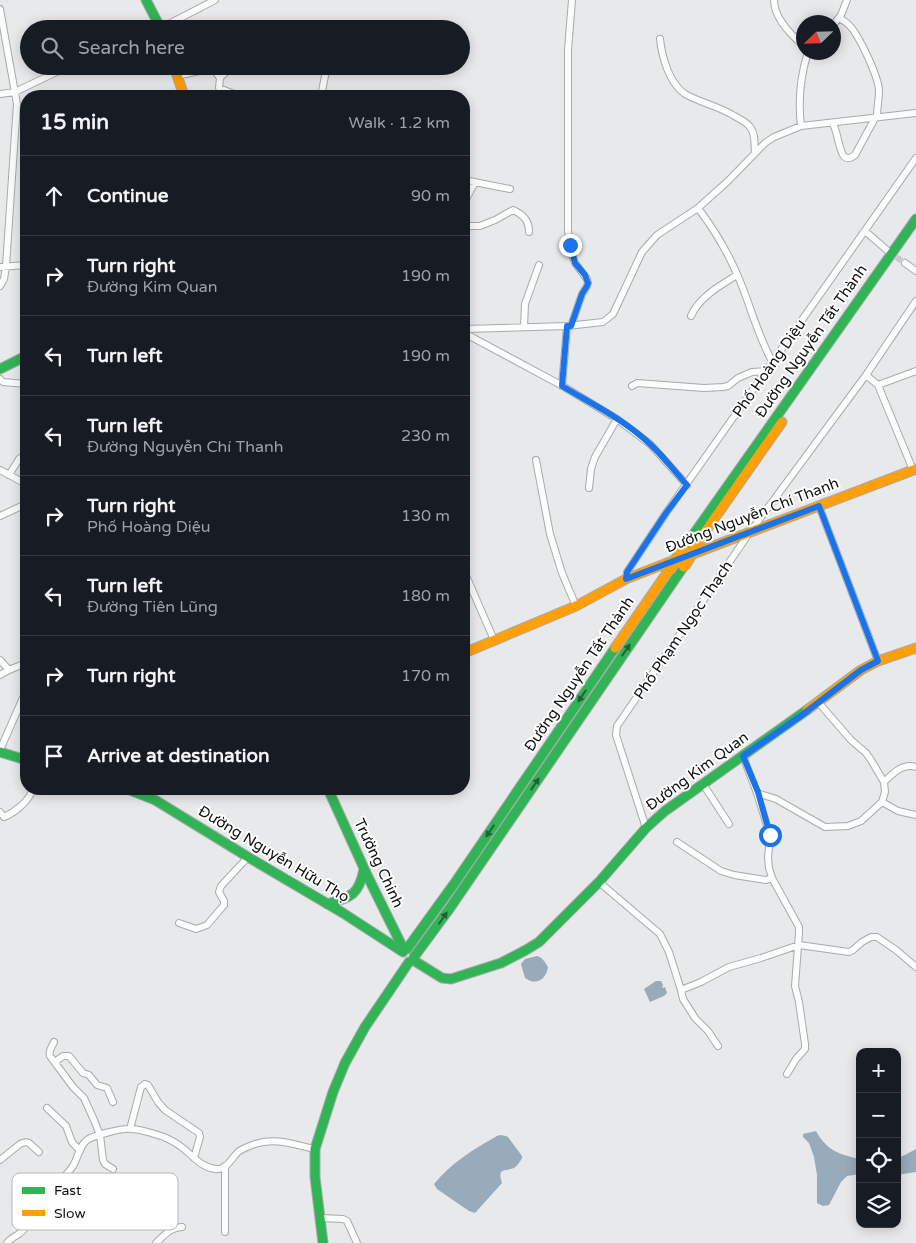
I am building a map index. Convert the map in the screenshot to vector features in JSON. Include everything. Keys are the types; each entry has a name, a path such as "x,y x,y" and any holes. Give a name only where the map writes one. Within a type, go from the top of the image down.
{"main road":[{"path":"146,0 156,20"},
{"path":"177,75 182,90"},
{"name":"Đường Nguyễn Tất Thành","path":"408,955 454,884 686,545 916,219"},
{"name":"Đường Nguyễn Tất Thành","path":"408,955 450,908 684,566 700,539 916,232"},
{"path":"0,369 20,359"},
{"name":"Đường Nguyễn Chí Thanh","path":"470,651 576,606 626,579 914,469"},
{"name":"Đường Kim Quan","path":"408,955 431,972 442,978 451,979 478,972 526,950 539,942 599,882 646,828 665,811 861,670 878,661 916,648"},
{"path":"0,751 20,758"},
{"name":"Đường Nguyễn Hữu Thọ","path":"142,795 155,800 343,913 408,955"},
{"name":"Trường Chinh","path":"331,795 364,868 408,955"},
{"path":"327,904 351,896 362,883 364,868"},
{"path":"323,1243 315,1176 315,1148 333,1092 345,1063 408,955"}],"street":[{"path":"174,20 215,0"},
{"path":"562,386 569,326 588,283 585,275 573,258 568,231 568,50 572,0"},
{"path":"774,0 778,16 796,39"},
{"path":"840,15 847,0"},
{"path":"0,8 17,104 3,266 4,279 0,286"},
{"path":"833,123 843,156 852,158 876,118 879,89 869,60 857,37 849,25 841,19"},
{"path":"660,39 665,62 674,82 680,90 687,95 719,107 750,126 754,138 755,153"},
{"path":"801,126 799,109 800,91 806,60"},
{"path":"0,94 15,92 50,75"},
{"path":"220,90 220,78 223,75"},
{"path":"322,90 325,75"},
{"path":"470,329 569,326 603,322 613,314 642,252 657,235 698,208 765,142 801,126 916,113"},
{"name":"Phố Hoàng Diệu","path":"626,579 627,572 666,513 916,158"},
{"path":"470,181 510,189"},
{"path":"470,191 475,182"},
{"path":"698,208 711,225 737,275 765,350 773,363"},
{"path":"470,226 480,226 513,210 525,218 529,225 529,232"},
{"path":"864,231 888,251"},
{"path":"905,263 916,271"},
{"path":"3,266 20,265"},
{"path":"524,327 525,304 539,265"},
{"path":"692,316 695,308 701,301 737,275"},
{"name":"Phố Phạm Ngọc Thạch","path":"646,828 616,735 617,726 750,532 866,375 916,301"},
{"path":"470,337 562,386 617,419 650,444 687,485"},
{"path":"632,386 642,383 704,388 723,387 752,372 767,371"},
{"path":"878,385 916,371"},
{"path":"866,375 878,385 914,469"},
{"path":"0,379 3,382 20,383"},
{"path":"588,488 591,469 596,456 617,419"},
{"path":"9,474 20,458"},
{"path":"536,460 552,540 562,573 576,606"},
{"path":"0,470 20,480"},
{"path":"819,506 878,661"},
{"path":"0,516 20,507"},
{"path":"470,585 494,640"},
{"path":"0,660 9,670"},
{"path":"0,675 20,665"},
{"path":"758,792 776,799 825,827 848,826 861,821 882,802 885,792 884,782 866,753 851,740 818,702"},
{"path":"0,751 20,705"},
{"path":"743,756 758,792 770,835 768,858 772,878 799,927 800,933 795,986 800,1002 805,1049 787,1074"},
{"path":"884,782 900,768 916,767"},
{"path":"703,784 729,824"},
{"path":"0,812 4,817 13,812 30,795"},
{"path":"882,802 898,811 916,815"},
{"path":"677,842 721,871 766,880 772,878"},
{"path":"179,923 196,929 207,925 224,905 224,901 218,892 220,886 248,857"},
{"path":"599,882 660,934 669,952 683,1000 718,1046"},
{"path":"681,990 729,967 798,945 848,952 871,937 877,937 916,967"},
{"path":"54,1042 49,1053 73,1088 84,1098 100,1135 103,1160 105,1164 113,1169"},
{"path":"55,1062 63,1056 69,1056 83,1073 89,1075 97,1085 107,1088 113,1102"},
{"path":"130,1128 141,1087 145,1084 148,1085 165,1110 199,1133 200,1137 194,1158"},
{"path":"47,1108 66,1126 72,1142 80,1151"},
{"path":"67,1173 74,1165 85,1141 100,1135 130,1128 164,1137 180,1146 198,1163 214,1169 220,1169 225,1166 245,1147 257,1143 275,1141 315,1148"},
{"path":"0,1160 20,1144 26,1142 30,1143 39,1152"},
{"path":"225,1166 225,1232"},
{"path":"320,1218 347,1220 357,1243"},
{"path":"7,1243 24,1230"},
{"path":"156,1243 169,1230"}],"water":[{"path":"537,956 548,967 543,978 533,981 525,978 521,964 525,959"},
{"path":"656,981 661,981 662,988 665,987 667,993 650,1002 644,989"},
{"path":"816,1131 824,1143 834,1151 856,1158 856,1175 847,1176 841,1182 829,1205 823,1206 817,1203 817,1175 814,1157 809,1143 803,1137 803,1134"},
{"path":"500,1135 508,1137 522,1158 514,1168 501,1172 502,1183 475,1213 469,1211 437,1189 434,1184 455,1163 471,1151"},
{"path":"916,1149 916,1172 901,1174 901,1156"}],"tunnel":[{"path":"889,252 905,263"}],"traffic: fast":[{"path":"146,0 156,20"},
{"path":"686,545 916,219"},
{"path":"0,369 20,359"},
{"path":"414,957 450,908 684,566"},
{"path":"407,949 454,884 615,648"},
{"path":"413,960 442,978 451,979 501,963 539,942 599,882 646,828 665,811 807,710"},
{"path":"0,752 20,758"},
{"path":"142,795 155,800 343,913 403,952"},
{"path":"331,795 404,950"},
{"path":"327,904 353,894 362,878 364,869"},
{"path":"323,1243 315,1177 315,1149 333,1092 345,1063 365,1027 409,962"}],"traffic: slow":[{"path":"177,75 182,90"},
{"path":"700,539 782,422"},
{"path":"690,555 916,469"},
{"path":"684,566 700,539"},
{"path":"669,570 686,545"},
{"path":"470,650 576,606 626,579 677,559"},
{"path":"615,648 669,570"},
{"path":"807,710 861,670 878,661 916,648"}],"route":[{"path":"570,245 575,263 585,275 588,283 582,294 571,326 567,326 562,386 617,419 641,436 661,455 687,485 627,572 626,579 819,506 878,661 861,670 802,715 743,756 758,792 770,835"}]}
